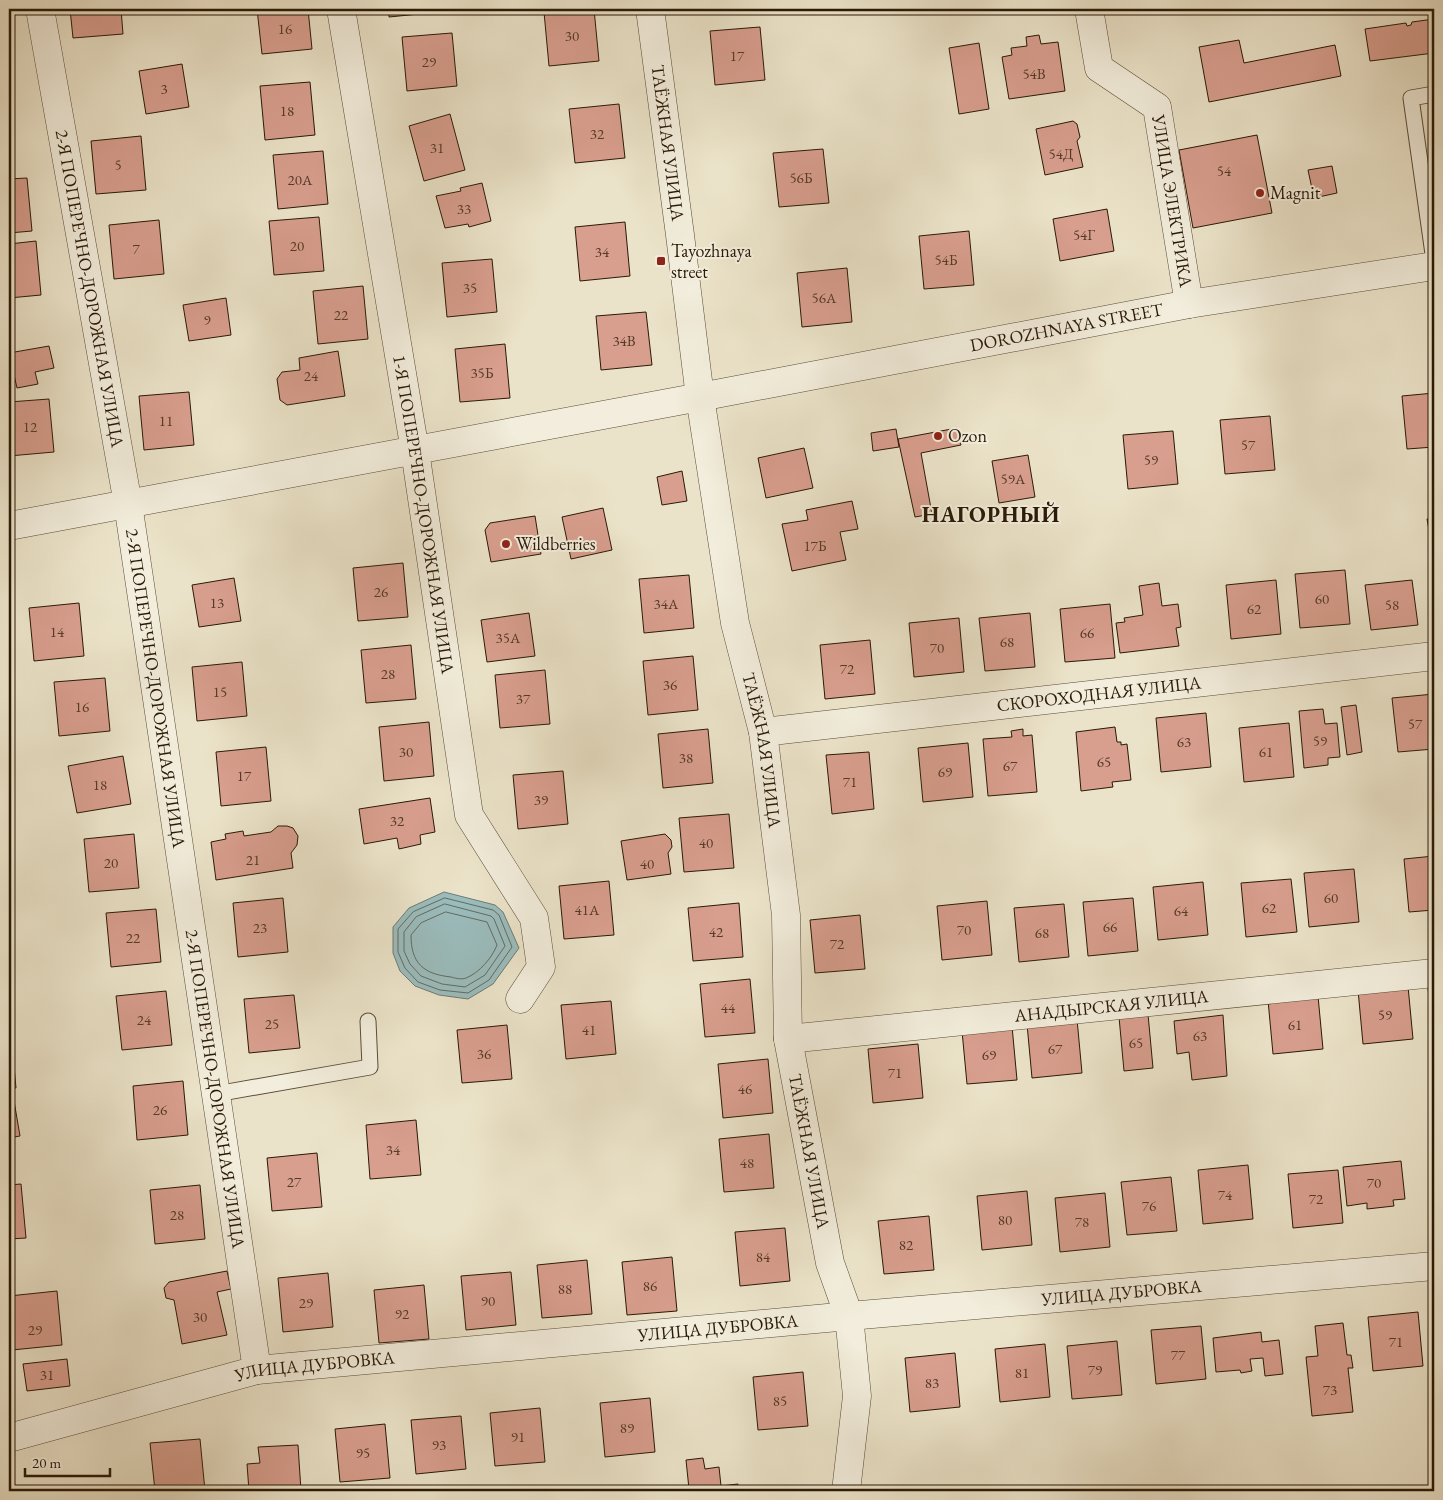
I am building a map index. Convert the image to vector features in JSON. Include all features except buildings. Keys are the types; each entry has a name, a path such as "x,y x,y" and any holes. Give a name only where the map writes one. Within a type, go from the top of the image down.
{"street":[{"name":"2-Я ПОПЕРЕЧНО-ДОРОЖНАЯ УЛИЦА","path":"40,9 128,504 257,1370"},
{"name":"1-Я ПОПЕРЕЧНО-ДОРОЖНАЯ УЛИЦА","path":"341,9 415,451 469,815 534,918 541,967 520,999"},
{"name":"ТАЁЖНАЯ УЛИЦА","path":"650,9 700,397 735,623 763,732 786,915 788,1039 830,1263 849,1316 857,1396 846,1491"},
{"name":"УЛИЦА ЭЛЕКТРИКА","path":"1089,9 1099,68 1157,107 1189,304"},
{"name":"DOROZHNAYA STREET","path":"9,526 1189,304 1434,266"},
{"name":"СКОРОХОДНАЯ УЛИЦА","path":"763,732 1434,656"},
{"name":"АНАДЫРСКАЯ УЛИЦА","path":"788,1039 1434,973"},
{"name":"УЛИЦА ДУБРОВКА","path":"9,1438 257,1370 849,1316 1434,1266"}],"lane":[{"path":"1434,94 1411,98 1434,261"},
{"path":"216,1094 370,1067 368,1021"}],"water":[{"path":"444,892 495,905 503,912 519,948 493,984 468,999 439,995 415,986 400,971 393,953 393,927 409,908"}],"place":[{"name":"Magnit","path":"1260,193"},
{"name":"Tayozhnaya street","path":"661,261"},
{"name":"Ozon","path":"938,436"},
{"name":"Wildberries","path":"506,544"}],"district":[{"name":"НАГОРНЫЙ","path":"991,514"}]}
